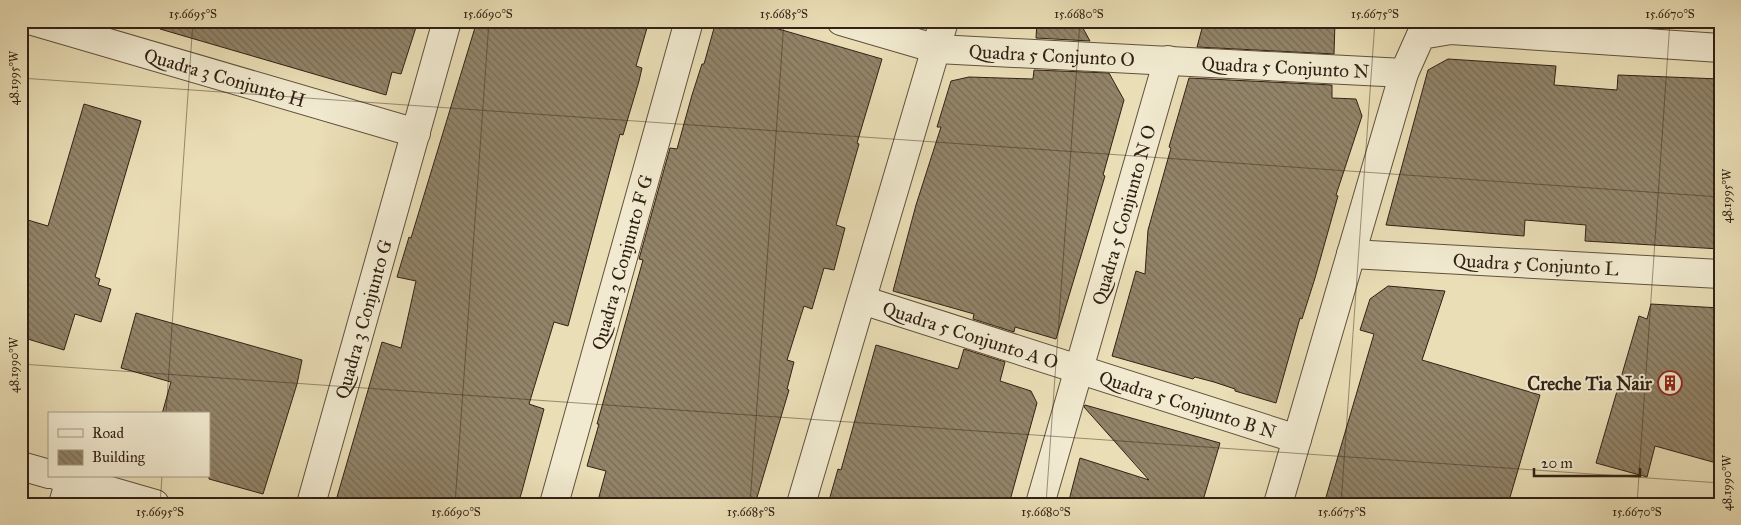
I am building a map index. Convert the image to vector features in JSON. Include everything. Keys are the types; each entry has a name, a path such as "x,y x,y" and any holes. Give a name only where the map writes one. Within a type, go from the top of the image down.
{"street":[{"name":"Quadra 3 Conjunto H","path":"33,21 416,133"},
{"name":"Quadra 3 Conjunto G","path":"311,504 448,21"},
{"name":"Quadra 3 Conjunto F G","path":"554,504 689,21"},
{"name":"Quadra 5 Conjunto O","path":"841,21 937,49 1168,60"},
{"path":"801,504 944,21"},
{"path":"1278,504 1404,73 1421,35 1451,30 1720,48"},
{"name":"Quadra 5 Conjunto N","path":"1168,60 1404,73"},
{"name":"Quadra 5 Conjunto N O","path":"1040,504 1168,60"},
{"name":"Quadra 5 Conjunto L","path":"1351,254 1720,274"},
{"name":"Quadra 5 Conjunto A O","path":"862,300 1079,370"},
{"name":"Quadra 5 Conjunto B N","path":"1079,370 1297,439"},
{"path":"21,466 48,478"},
{"path":"49,478 60,483 154,504"}],"building":[{"path":"162,21 418,21 401,74 392,72 386,95 160,29"},
{"path":"477,21 649,21 636,66 642,68 639,81 623,135 620,134 568,326 554,322 529,404 544,409 522,491 518,504 335,504 382,342 401,348 416,281 397,277 409,237 411,238"},
{"path":"716,21 751,21 882,59 857,143 859,144 836,225 845,228 834,270 824,268 812,309 804,306 787,360 794,362 787,389 789,390 755,504 597,504 606,471 587,466 599,424 597,424 643,260 639,259 670,148 677,149"},
{"path":"1037,21 1079,21 1090,41 1036,38"},
{"path":"1204,21 1335,21 1334,54 1197,47"},
{"path":"1448,59 1556,66 1554,85 1617,90 1618,75 1720,79 1720,249 1585,241 1586,225 1525,220 1524,236 1386,225 1428,70"},
{"path":"1034,70 1109,73 1124,100 1103,175 1105,176 1056,339 1015,327 1014,332 973,319 974,314 893,291 916,205 941,127 937,127 951,81 969,77 1033,79"},
{"path":"1189,78 1332,85 1332,98 1356,99 1362,116 1336,195 1338,196 1315,278 1302,319 1300,318 1276,403 1235,391 1235,389 1214,382 1195,377 1193,379 1112,356 1136,271 1145,274 1148,230"},
{"path":"84,104 141,121 95,277 100,279 98,285 111,289 101,322 75,314 64,350 21,337 21,218 48,226"},
{"path":"1388,286 1445,291 1422,360 1540,395 1508,504 1324,504 1374,334 1360,330 1370,299"},
{"name":"Creche Tia Nair","path":"1651,304 1720,308 1720,464 1655,446 1647,477 1596,463 1639,316 1647,319"},
{"path":"136,313 302,360 297,384 263,494 209,479 210,412 163,412 171,382 121,368"},
{"path":"876,345 958,369 964,349 1005,362 1000,381 1031,391 1037,403 1009,504 828,504 838,469 841,470"},
{"path":"1085,405 1220,443 1204,497 1204,504 1068,504 1080,458 1149,480 1084,407"}],"place":[{"name":"Creche Tia Nair","path":"1670,383"}]}
